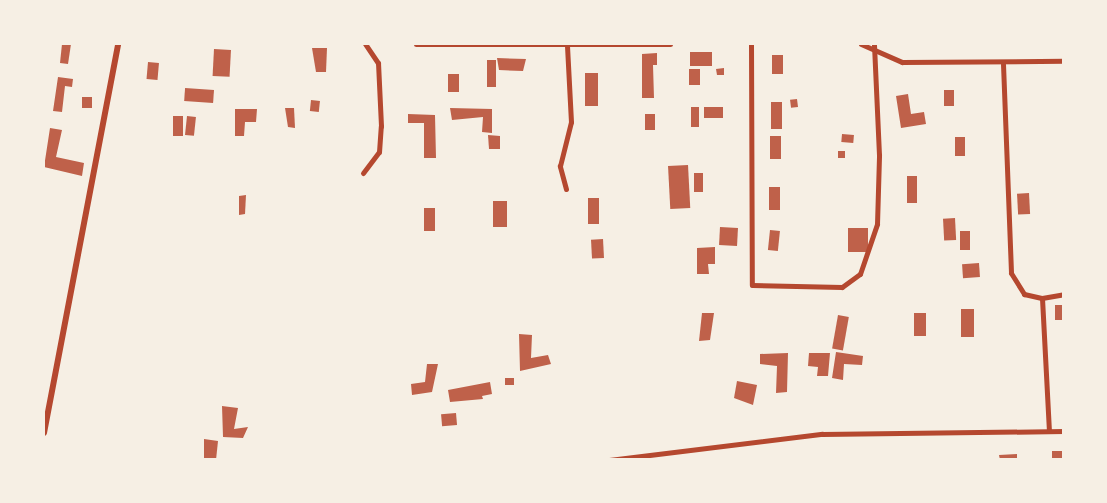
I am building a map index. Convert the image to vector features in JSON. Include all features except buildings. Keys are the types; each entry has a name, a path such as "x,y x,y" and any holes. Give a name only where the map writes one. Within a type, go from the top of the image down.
{"street":[{"path":"44,434 117,44"},
{"path":"363,173 379,152 381,126 378,63 365,44"},
{"path":"416,44 670,44"},
{"path":"751,44 752,285 842,287 852,283 864,267 873,245 879,207 874,44"},
{"path":"861,44 902,62 1003,64 1064,61"},
{"path":"566,189 560,166 571,122 567,45"},
{"path":"1003,64 1011,273 1024,294 1042,298 1064,294"},
{"path":"1042,298 1049,431"},
{"path":"609,459 822,434 1064,431"}]}
